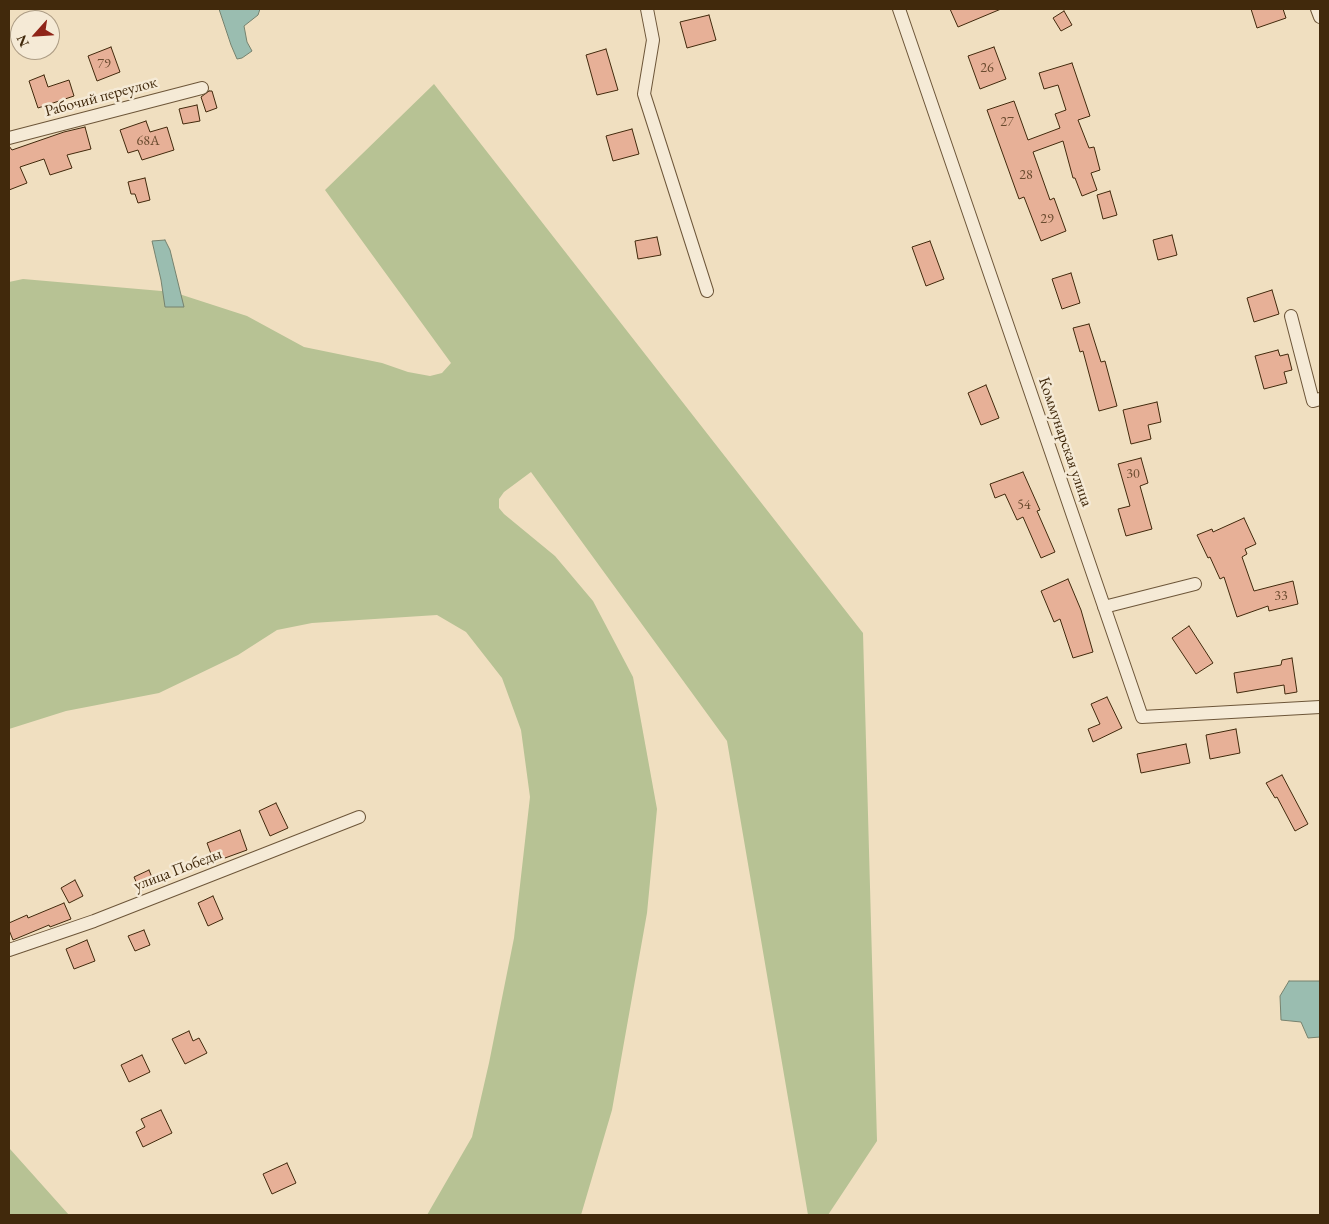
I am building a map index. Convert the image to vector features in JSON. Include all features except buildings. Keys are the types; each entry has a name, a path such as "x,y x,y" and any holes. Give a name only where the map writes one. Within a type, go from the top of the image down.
{"street":[{"path":"648,9 653,40 644,94 706,291"},
{"name":"Коммунарская улица","path":"899,9 1142,717 1320,706"},
{"path":"1318,9 1320,17"},
{"name":"Рабочий переулок","path":"9,138 202,88"},
{"path":"1291,316 1314,400 1320,399"},
{"path":"1104,607 1195,584"},
{"name":"улица Победы","path":"9,950 94,921 359,817"}],"green space":[{"path":"434,84 863,633 877,1141 828,1215 808,1215 727,741 531,472 504,492 499,499 499,508 555,556 593,601 633,677 657,809 647,913 612,1110 581,1215 427,1215 472,1137 514,938 530,797 521,730 502,678 466,632 437,615 312,623 277,630 238,655 159,693 66,711 9,729 9,282 23,279 173,292 247,316 304,347 382,363 408,372 430,376 442,373 451,363 325,190"},
{"path":"10,1149 69,1215 9,1215"}],"shaded area":[{"path":"219,9 260,9 258,15 244,26 247,42 252,51 242,58 237,59"},
{"path":"165,240 170,250 184,307 165,307 152,241"},
{"path":"1289,981 1320,981 1320,1037 1308,1038 1301,1022 1281,1020 1280,996"}]}
